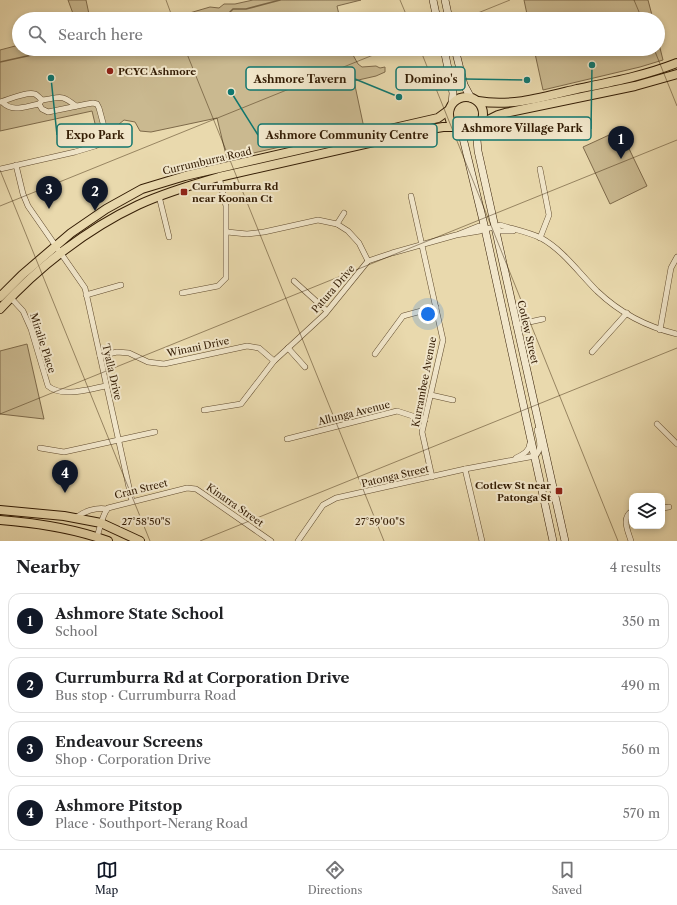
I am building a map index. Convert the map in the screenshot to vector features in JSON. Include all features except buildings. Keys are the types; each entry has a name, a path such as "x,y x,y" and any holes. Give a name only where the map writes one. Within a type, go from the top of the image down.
{"main road":[{"path":"433,0 436,12"},
{"path":"445,0 448,12"},
{"path":"445,56 452,87 449,119 456,128 465,132 472,131 498,115 505,113 635,86 677,74"},
{"path":"457,56 464,85 474,100 481,106 483,112 483,118 479,126"},
{"path":"451,107 461,98 498,104 524,101 639,76 677,63"},
{"name":"Currumburra Road","path":"0,296 22,274 56,246 106,209 133,193 159,183 185,176 438,118 451,107"},
{"name":"Cotlew Street","path":"479,126 477,140 478,151 564,541"},
{"name":"Currumburra Road","path":"0,309 34,276 95,229 159,196 219,177 432,129 443,127 456,128"},
{"name":"Cotlew Street","path":"456,128 463,138 553,541"},
{"path":"185,176 214,174 219,177"},
{"path":"0,510 64,516 101,523 140,541"},
{"path":"0,520 63,528 108,541"}],"street":[{"path":"1,102 15,97 35,94 41,102 42,109 48,112 93,103 97,104 100,108 106,134 109,139"},
{"path":"1,102 9,108 15,109 63,97 76,106"},
{"path":"0,169 75,152 128,130"},
{"name":"Tyalla Drive","path":"16,165 19,180 26,200 85,288 132,501"},
{"path":"540,169 549,215 540,238"},
{"path":"182,293 218,286 226,278 226,206 219,177"},
{"path":"159,196 168,237"},
{"name":"Kurrambee Avenue","path":"411,196 444,340 422,432 432,477"},
{"path":"337,224 344,212"},
{"path":"227,232 247,234 264,232 318,220 337,224 348,231 359,243 368,261"},
{"name":"Patura Drive","path":"204,410 241,404 274,361 327,311 368,261 456,235 478,226 484,228 495,227 500,231 522,232 540,238 555,248 597,291 617,308 660,330 677,334"},
{"path":"660,330 671,268 677,257"},
{"path":"294,281 327,311"},
{"path":"86,295 121,285"},
{"name":"Miralie Place","path":"11,298 24,311 48,386 54,391 77,392 106,386"},
{"path":"375,354 403,316 436,306"},
{"path":"592,352 627,313"},
{"path":"516,325 543,319"},
{"name":"Winani Drive","path":"100,356 118,352 129,353 148,362 164,364 247,346 259,348 274,361"},
{"path":"288,348 305,367"},
{"path":"431,395 453,400"},
{"path":"534,456 539,451 540,447 536,425 535,407"},
{"name":"Allunga Avenue","path":"287,439 397,411 425,420"},
{"path":"658,424 677,444"},
{"path":"40,448 64,452 155,432"},
{"path":"515,459 528,450 530,436"},
{"name":"Patonga Street","path":"298,541 323,505 336,498 464,469 534,456"},
{"path":"464,469 482,541"},
{"name":"Cran Street","path":"98,537 101,523 107,509 132,501 187,488"},
{"name":"Kinarra Street","path":"187,488 196,489 271,541"},
{"path":"665,508 669,507"},
{"path":"76,518 82,513 101,508 107,509"},
{"path":"629,514 626,523 631,541"}],"shaded area":[{"path":"68,0 86,0 89,12 72,12"},
{"path":"253,0 361,0 337,6 338,12 193,12 210,7 219,8 224,4 235,4"},
{"path":"524,0 648,0 651,12 527,12"},
{"path":"12,47 12,56 354,56 358,64 362,67 385,67 385,72 376,76 354,81 364,128 227,159 217,118 151,132 140,131 135,122 124,120 113,129 98,136 92,111 0,131 0,50"},
{"path":"536,56 662,56 663,60 640,67 543,90"},
{"path":"620,130 647,186 610,204 583,147"},
{"path":"27,344 44,419 0,414 0,351"}],"waterway":[{"path":"230,12 233,9 246,9 280,0"},
{"path":"0,62 27,56"}],"place":[{"name":"Ashmore Village Park","path":"592,65"},
{"name":"PCYC Ashmore","path":"110,71"},
{"name":"Expo Park","path":"51,78"},
{"name":"Domino's","path":"527,80"},
{"name":"Ashmore Community Centre","path":"231,92"},
{"name":"Ashmore Tavern","path":"399,97"},
{"name":"Ashmore State School","path":"621,159"},
{"name":"Currumburra Rd near Koonan Ct","path":"184,192"},
{"name":"Endeavour Screens","path":"49,209"},
{"name":"Currumburra Rd at Corporation Drive","path":"95,211"},
{"name":"Cotlew St near Patonga St","path":"559,491"},
{"name":"Ashmore Pitstop","path":"65,493"}]}
